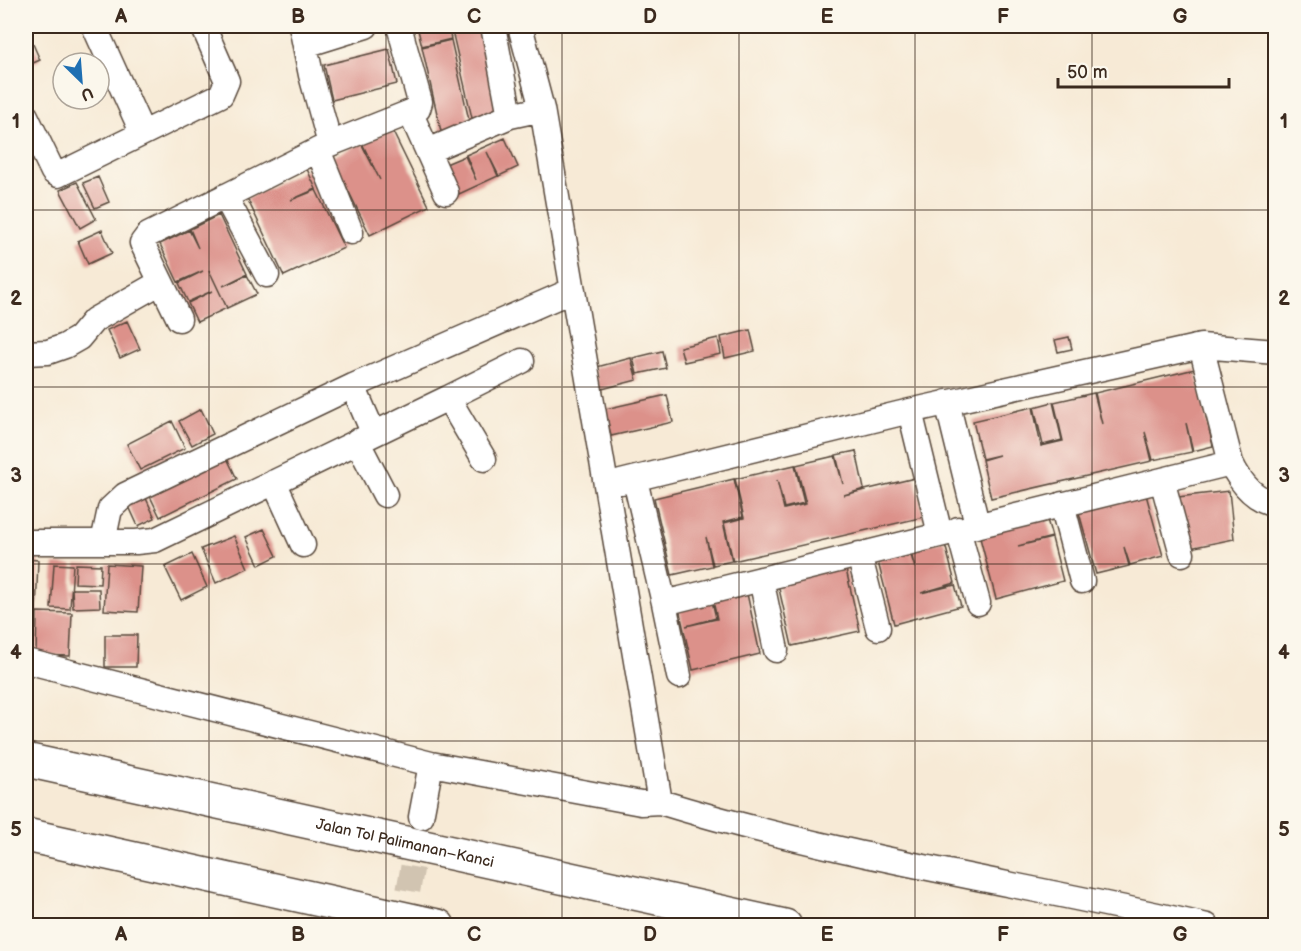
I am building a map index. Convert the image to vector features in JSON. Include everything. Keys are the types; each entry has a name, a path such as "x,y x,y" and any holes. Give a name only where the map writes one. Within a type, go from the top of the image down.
{"highway":[{"name":"Jalan Tol Palimanan–Kanci","path":"26,760 785,926"},
{"path":"26,835 438,926"}],"street":[{"path":"94,26 142,132"},
{"path":"26,116 54,172 58,175 65,174 142,132 221,95 226,88 227,81 203,26"},
{"path":"351,232 324,147 303,35 366,26"},
{"path":"179,319 142,243 148,235 324,147 418,110 420,102 399,26"},
{"path":"493,26 510,116"},
{"path":"520,26 542,109 603,484 660,802"},
{"path":"428,151 510,116 542,109"},
{"path":"411,114 446,192"},
{"path":"225,196 267,276"},
{"path":"26,353 48,352 79,338 94,320 160,282"},
{"path":"103,542 110,508 125,495 353,386 573,290"},
{"path":"603,484 635,480 947,402 1201,346 1275,352"},
{"path":"1201,346 1231,464 1239,479 1251,491 1262,501 1275,504"},
{"path":"26,542 155,540 522,361"},
{"path":"353,386 365,437 385,495"},
{"path":"448,398 484,459"},
{"path":"947,402 958,529"},
{"path":"910,411 958,529 978,603"},
{"path":"664,603 958,529 1231,464"},
{"path":"635,480 679,676"},
{"path":"1162,480 1182,554"},
{"path":"274,482 303,544"},
{"path":"1062,504 1082,581"},
{"path":"859,554 878,628"},
{"path":"761,579 776,650"},
{"path":"26,661 431,764 641,802 660,802 805,842 1088,898 1207,926"},
{"path":"422,817 431,764"}],"building":[{"path":"417,26 448,26 451,39 422,46"},
{"path":"451,26 482,26 502,113 474,127"},
{"path":"26,28 40,60 26,66"},
{"path":"451,40 471,129 442,136 422,47"},
{"path":"389,49 397,84 332,100 324,65"},
{"path":"391,128 429,206 370,235 332,157 361,143 380,180 362,143"},
{"path":"505,138 518,167 499,176 487,152 498,176 459,194 446,164 465,156 476,180 466,155"},
{"path":"307,169 316,189 291,200 316,190 344,248 284,276 247,198"},
{"path":"98,177 109,202 95,208 83,183"},
{"path":"77,182 96,219 80,228 60,190"},
{"path":"219,215 247,274 223,286 247,275 257,294 197,322 188,303 212,291 188,302 179,283 203,271 178,282 160,244 189,230 198,248 190,229"},
{"path":"102,230 112,253 88,264 78,241"},
{"path":"127,321 140,349 120,358 107,330"},
{"path":"750,330 755,351 725,358 721,337"},
{"path":"1069,337 1072,349 1058,352 1055,340"},
{"path":"718,338 721,354 684,362 680,347"},
{"path":"662,351 666,368 637,374 633,358"},
{"path":"631,358 637,380 598,390 593,368"},
{"path":"1195,369 1213,446 1193,451 1186,423 1192,452 1153,460 1145,432 1152,461 991,498 982,460 999,455 982,459 973,421 1033,407 1041,446 1063,441 1054,402 1094,393 1102,424 1095,393"},
{"path":"667,395 673,422 611,436 605,409"},
{"path":"1053,402 1062,440 1043,445 1034,407"},
{"path":"201,409 213,434 192,445 179,421"},
{"path":"172,421 185,448 140,470 127,444"},
{"path":"856,451 864,489 844,495 915,478 924,517 733,561 724,523 744,518 735,479 795,465 804,503 784,508 777,480 784,509 806,504 796,465 835,456 843,484 836,455"},
{"path":"225,454 237,479 160,517 148,492"},
{"path":"734,479 743,517 723,522 732,561 713,565 706,537 712,566 672,575 654,498"},
{"path":"1145,491 1163,556 1130,565 1124,547 1129,566 1096,574 1078,509"},
{"path":"1229,491 1234,539 1185,549 1178,497"},
{"path":"144,494 155,518 138,526 127,502"},
{"path":"1046,516 1052,537 1018,546 1052,538 1063,581 996,599 979,534"},
{"path":"264,529 277,556 259,565 246,537"},
{"path":"234,536 248,568 216,583 201,549"},
{"path":"944,540 955,583 921,593 955,585 961,606 894,624 877,558 909,549 915,568 910,549"},
{"path":"192,554 207,587 181,600 165,567"},
{"path":"26,559 38,560 36,613 26,612"},
{"path":"54,564 73,565 70,609 51,608"},
{"path":"76,564 101,565 100,584 75,583"},
{"path":"107,564 141,566 138,612 104,610"},
{"path":"845,565 860,631 792,646 777,580"},
{"path":"72,589 99,589 100,607 73,608"},
{"path":"746,589 760,654 693,670 678,604 711,597 716,618 686,626 717,619 712,596"},
{"path":"37,612 72,613 70,656 36,655"},
{"path":"105,635 137,635 136,667 105,667"}],"tunnel":[{"path":"402,926 419,830"}]}
